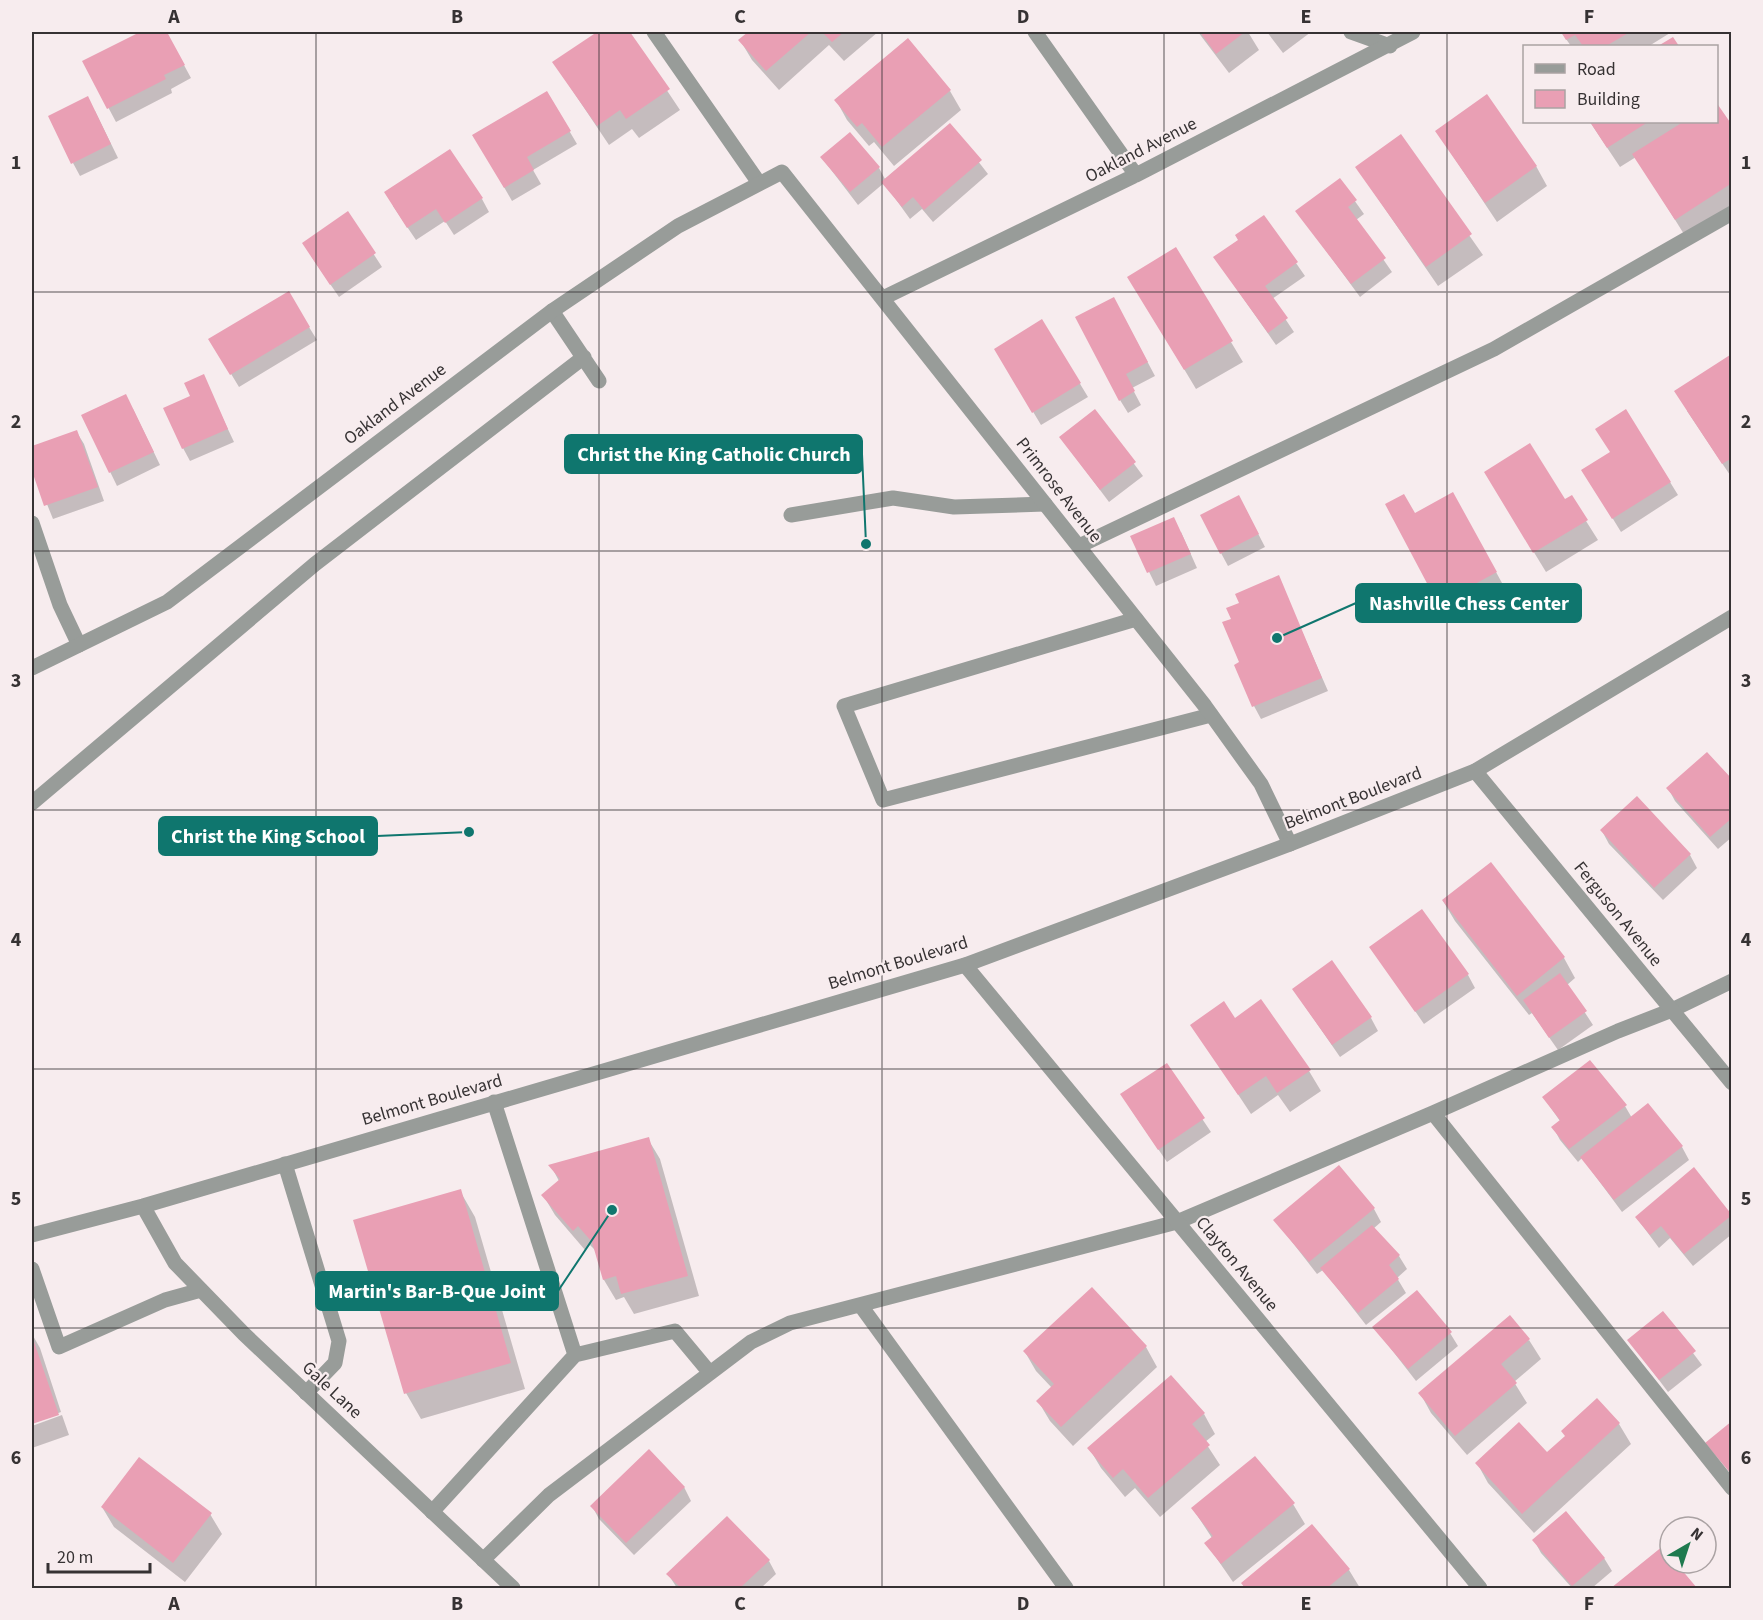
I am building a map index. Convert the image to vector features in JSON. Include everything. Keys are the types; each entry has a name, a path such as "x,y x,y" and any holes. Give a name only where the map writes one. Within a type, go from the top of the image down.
{"street":[{"path":"654,32 759,183"},
{"path":"1035,32 1136,175"},
{"path":"1351,32 1390,45"},
{"name":"Oakland Avenue","path":"883,298 1136,175 1413,32"},
{"name":"Oakland Avenue","path":"32,668 167,602 552,311 678,226 782,172"},
{"name":"Primrose Avenue","path":"782,172 1211,715 1261,784 1290,843"},
{"path":"1079,546 1494,349 1731,213"},
{"path":"552,311 599,381"},
{"path":"32,803 315,564 584,357"},
{"path":"791,515 892,498 954,507 1046,504"},
{"path":"32,523 60,605 79,645"},
{"name":"Belmont Boulevard","path":"32,1235 143,1206 965,964 1290,843 1475,771 1731,617"},
{"path":"1136,619 844,706 883,800 1211,715"},
{"name":"Ferguson Avenue","path":"1475,771 1731,1083"},
{"name":"Clayton Avenue","path":"965,964 1480,1588"},
{"path":"483,1560 549,1495 751,1342 790,1323 1177,1222 1434,1113 1618,1031 1672,1010 1731,981"},
{"path":"494,1102 575,1355"},
{"path":"1434,1113 1731,1488"},
{"path":"285,1164 339,1341 335,1363 306,1393"},
{"name":"Gale Lane","path":"143,1206 175,1263 201,1290 306,1393 513,1588"},
{"path":"32,1269 59,1347 165,1300 201,1290"},
{"path":"861,1306 1066,1588"},
{"path":"432,1512 575,1355 675,1331 710,1373"}],"building":[{"path":"140,32 167,32 185,65 164,75 166,79 107,109 82,61"},
{"path":"597,32 630,32 670,89 626,119 620,110 597,126 552,62"},
{"path":"748,32 811,32 766,71 738,40"},
{"path":"822,32 844,32 832,42"},
{"path":"1200,32 1245,32 1216,54"},
{"path":"1561,32 1630,32 1608,45 1582,45 1575,35 1566,40"},
{"path":"1673,37 1678,45 1660,45"},
{"path":"908,38 951,90 882,147 862,123 857,127 834,100"},
{"path":"547,91 571,131 527,157 534,170 504,188 472,135"},
{"path":"1487,94 1537,166 1485,203 1435,131"},
{"path":"88,96 111,144 71,164 48,116"},
{"path":"1718,105 1732,125 1732,183 1675,220 1632,154 1681,123 1718,123"},
{"path":"950,123 982,160 924,210 913,197 902,207 881,182"},
{"path":"1591,123 1646,123 1607,148"},
{"path":"850,132 880,167 850,192 820,157"},
{"path":"1401,134 1472,234 1426,267 1355,167"},
{"path":"450,149 483,198 445,223 436,209 407,228 384,192"},
{"path":"1340,178 1357,200 1348,207 1386,258 1351,284 1295,211"},
{"path":"348,211 376,253 330,285 302,243"},
{"path":"1264,215 1298,262 1265,286 1288,318 1268,333 1213,257 1238,240 1235,235"},
{"path":"1176,247 1233,341 1184,370 1127,277"},
{"path":"289,291 310,327 230,375 208,339"},
{"path":"1114,297 1148,362 1126,374 1135,391 1119,401 1075,317"},
{"path":"1042,319 1081,383 1032,413 994,349"},
{"path":"1730,355 1732,458 1722,464 1674,391"},
{"path":"204,374 228,429 182,449 163,408 190,396 184,383"},
{"path":"126,394 154,452 109,473 81,415"},
{"path":"1095,409 1136,462 1100,490 1059,437"},
{"path":"1626,409 1671,482 1612,519 1581,470 1610,452 1595,429"},
{"path":"77,430 98,487 44,506 32,471 32,446"},
{"path":"1530,443 1565,499 1572,495 1588,520 1533,553 1484,472"},
{"path":"1453,492 1497,572 1438,604 1385,504 1404,494 1415,513"},
{"path":"1239,495 1259,534 1220,554 1200,515"},
{"path":"1174,517 1191,554 1147,573 1130,536"},
{"path":"1279,575 1322,678 1252,707 1234,665 1239,662 1222,622 1231,619 1226,608 1239,603 1235,594"},
{"path":"1707,752 1732,779 1732,818 1710,837 1666,788"},
{"path":"1637,796 1691,854 1654,888 1600,830"},
{"path":"1491,862 1565,957 1517,996 1442,900"},
{"path":"1422,909 1469,974 1415,1012 1369,947"},
{"path":"1332,960 1372,1017 1332,1045 1292,989"},
{"path":"1560,973 1587,1011 1549,1038 1523,1000"},
{"path":"1261,999 1311,1070 1277,1093 1266,1076 1238,1095 1190,1025 1224,1001 1235,1018"},
{"path":"1590,1060 1627,1105 1569,1149 1551,1127 1560,1120 1542,1097"},
{"path":"1167,1063 1205,1118 1158,1150 1120,1094"},
{"path":"1648,1103 1683,1146 1614,1200 1580,1157"},
{"path":"649,1137 688,1276 621,1294 616,1276 603,1280 592,1242 578,1226 573,1231 541,1195 560,1179 548,1165"},
{"path":"1339,1165 1375,1208 1309,1262 1273,1220"},
{"path":"1694,1167 1732,1215 1684,1254 1661,1226 1650,1235 1635,1217"},
{"path":"461,1189 511,1363 404,1394 353,1220"},
{"path":"1372,1225 1400,1255 1389,1265 1399,1279 1358,1313 1320,1268"},
{"path":"1092,1287 1147,1346 1061,1427 1036,1401 1054,1384 1023,1351"},
{"path":"1417,1290 1452,1332 1408,1369 1372,1327"},
{"path":"1663,1311 1696,1351 1659,1380 1627,1340"},
{"path":"1510,1315 1530,1339 1501,1364 1517,1383 1455,1436 1418,1393"},
{"path":"32,1336 59,1415 32,1424"},
{"path":"1171,1375 1205,1413 1192,1424 1210,1445 1148,1498 1123,1469 1113,1478 1087,1448"},
{"path":"1597,1398 1620,1423 1522,1514 1475,1463 1519,1422 1547,1452 1565,1436 1561,1431"},
{"path":"1732,1421 1732,1475 1705,1443"},
{"path":"649,1449 685,1487 626,1543 590,1506"},
{"path":"1255,1456 1295,1503 1221,1564 1204,1543 1213,1536 1191,1508"},
{"path":"139,1457 212,1513 173,1563 101,1507"},
{"path":"1566,1511 1605,1558 1572,1586 1532,1540"},
{"path":"727,1516 770,1560 740,1588 681,1588 666,1574"},
{"path":"1312,1524 1350,1569 1327,1588 1245,1588 1241,1583"},
{"path":"1658,1550 1658,1575 1686,1575 1697,1588 1611,1588"}],"place":[{"name":"Christ the King Catholic Church","path":"866,544"},
{"name":"Nashville Chess Center","path":"1277,638"},
{"name":"Christ the King School","path":"469,832"},
{"name":"Martin's Bar-B-Que Joint","path":"612,1210"}]}
